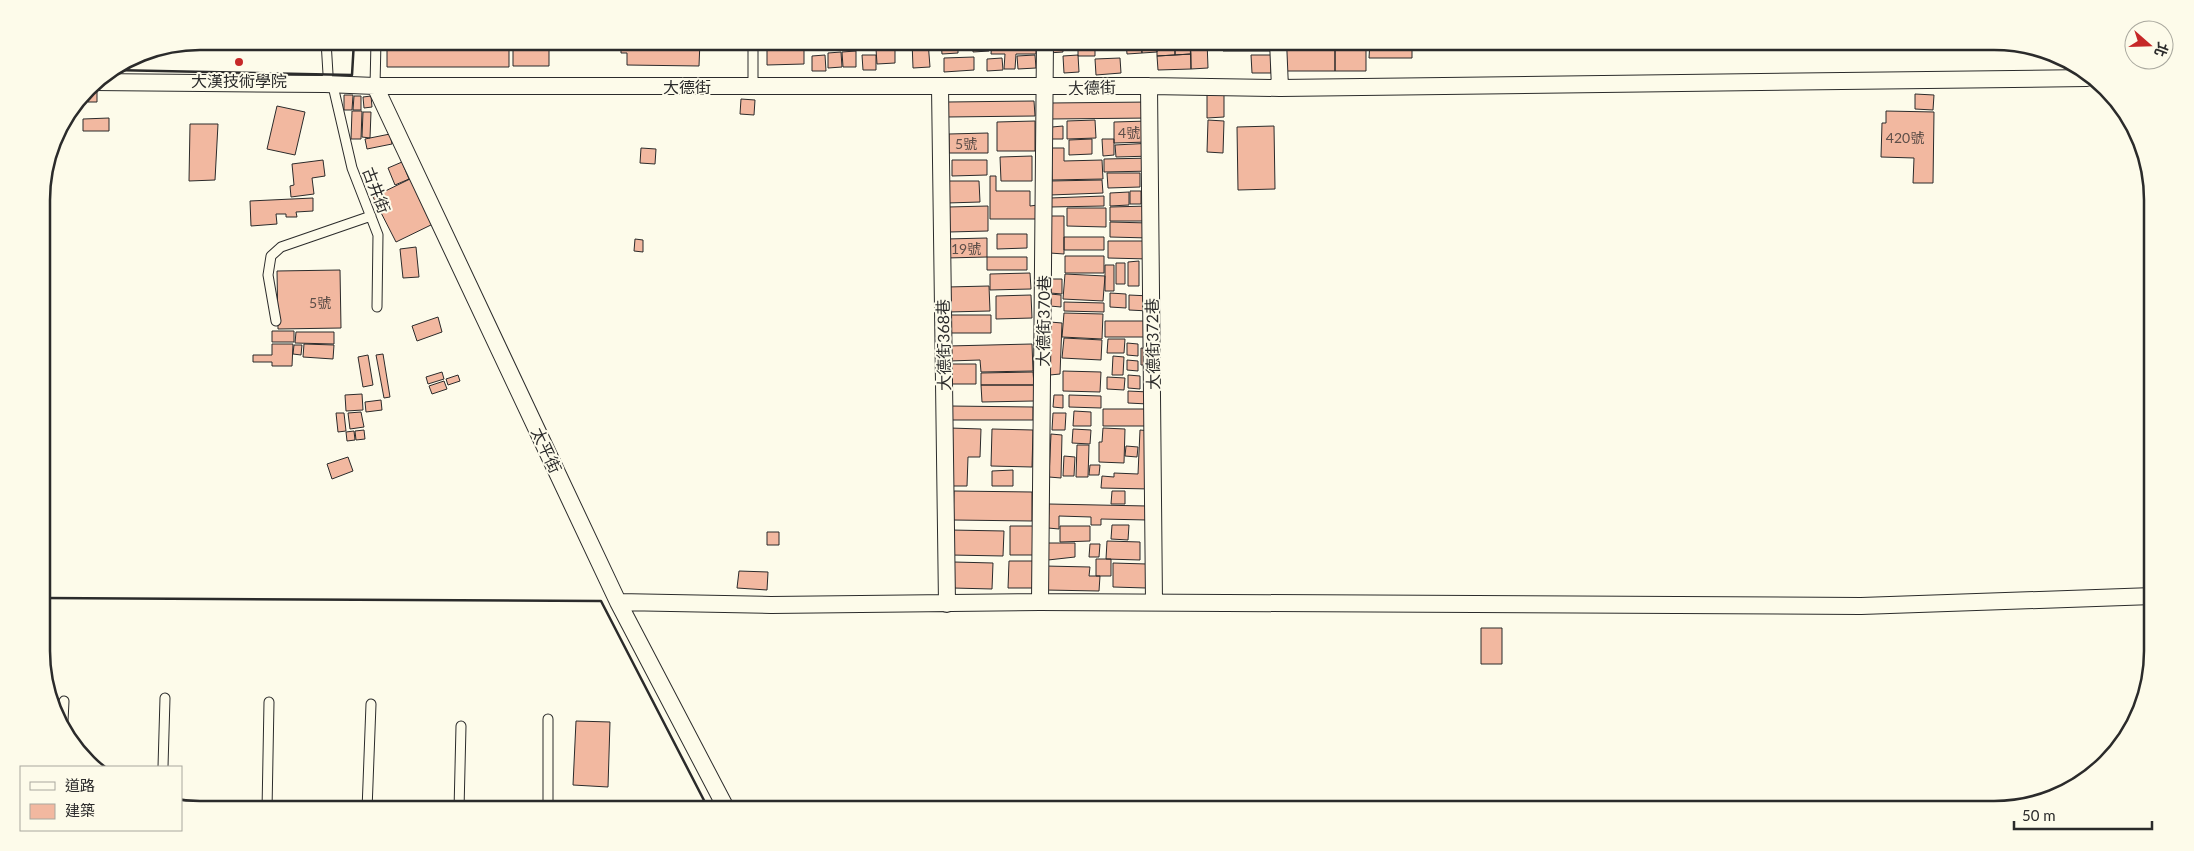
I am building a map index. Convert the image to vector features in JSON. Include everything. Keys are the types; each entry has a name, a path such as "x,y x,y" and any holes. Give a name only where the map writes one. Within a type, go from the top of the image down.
{"street":[{"name":"大德街370巷","path":"1040,602 1045,50"},
{"path":"1278,50 1280,88"},
{"name":"大德街","path":"107,82 376,86 1149,86 1280,88 2081,78"},
{"name":"太平街","path":"376,86 618,602 722,801"},
{"name":"大德街372巷","path":"1149,86 1154,602"},
{"name":"大德街368巷","path":"940,87 946,604"},
{"path":"618,602 946,604 1154,602 1861,606 2144,596"}],"lane":[{"name":"古井街","path":"327,50 329,85 352,168 378,235 377,307"},
{"path":"376,50 376,86"},
{"path":"752,86 753,50"},
{"path":"276,321 268,275 271,256 281,247 371,216"},
{"path":"163,766 165,698"},
{"path":"63,713 64,701"},
{"path":"267,801 269,702"},
{"path":"367,801 371,704"},
{"path":"548,719 548,801"},
{"path":"459,801 461,726"}],"building":[{"path":"387,50 509,50 509,67 387,67"},
{"path":"513,50 549,50 549,66 513,66"},
{"path":"621,50 700,50 699,66 627,65 627,53 621,53"},
{"path":"767,50 804,50 804,64 767,65"},
{"path":"876,50 895,50 895,63 877,64"},
{"path":"912,50 929,50 930,67 913,68"},
{"path":"942,50 958,50 958,53 942,54"},
{"path":"973,50 989,50 989,51 973,52"},
{"path":"991,50 1036,50 1036,54 1016,54 1015,69 1004,69 1005,54 991,54"},
{"path":"1048,50 1063,50 1063,52 1048,53"},
{"path":"1078,50 1095,50 1095,56 1078,56"},
{"path":"1127,50 1142,50 1142,53 1127,54"},
{"path":"1142,50 1157,50 1157,52 1142,53"},
{"path":"1157,50 1175,50 1175,55 1157,56"},
{"path":"1175,50 1191,50 1191,54 1175,55"},
{"path":"1190,50 1207,50 1208,68 1191,69"},
{"path":"1223,50 1254,50 1254,51"},
{"path":"1254,50 1270,50 1270,51"},
{"path":"1283,50 1335,50 1335,71 1283,71"},
{"path":"1335,50 1366,50 1366,71 1335,71"},
{"path":"1369,50 1412,50 1412,58 1369,58"},
{"path":"856,51 856,67 843,67 842,52"},
{"path":"841,52 842,67 828,68 828,53"},
{"path":"1191,54 1191,69 1158,70 1157,56"},
{"path":"825,55 826,71 812,71 812,56"},
{"path":"862,55 876,55 876,70 863,70"},
{"path":"1035,55 1036,68 1018,69 1017,56"},
{"path":"1078,55 1079,72 1064,73 1063,56"},
{"path":"1251,55 1271,55 1271,73 1252,73"},
{"path":"974,57 974,70 944,72 944,58"},
{"path":"1002,58 1003,70 987,71 987,59"},
{"path":"1120,58 1121,73 1096,75 1095,59"},
{"path":"1224,88 1224,117 1207,118 1207,89"},
{"path":"97,92 97,102 88,102 88,100"},
{"path":"1915,94 1934,95 1933,110 1915,109"},
{"path":"344,95 353,95 352,110 344,110"},
{"path":"354,96 361,96 361,110 353,110"},
{"path":"371,96 372,107 364,108 363,97"},
{"path":"741,99 755,100 754,115 740,114"},
{"path":"1034,101 1035,116 947,117 947,102"},
{"path":"1150,102 1150,118 1050,119 1050,103"},
{"path":"277,106 305,112 295,155 267,149"},
{"path":"352,111 362,111 361,139 351,139"},
{"path":"1886,111 1934,112 1933,183 1913,183 1914,158 1881,157 1882,123 1886,123"},
{"path":"363,112 371,112 370,138 362,137"},
{"path":"109,118 109,131 83,131 83,119"},
{"path":"1095,120 1096,138 1067,139 1067,121"},
{"path":"1208,120 1224,121 1223,153 1207,152"},
{"path":"1035,121 1035,151 997,151 997,122"},
{"path":"1148,121 1148,142 1114,143 1114,122"},
{"path":"190,124 218,124 215,180 189,181"},
{"path":"1063,126 1063,139 1052,139 1052,127"},
{"path":"1274,126 1275,189 1238,190 1237,127"},
{"path":"988,133 988,153 949,153 949,134"},
{"path":"390,134 392,144 367,149 365,139"},
{"path":"1092,139 1092,154 1069,155 1069,140"},
{"path":"1102,139 1114,139 1114,155 1103,156"},
{"path":"1153,143 1153,156 1116,157 1115,145"},
{"path":"641,148 656,149 655,164 640,163"},
{"path":"1051,148 1064,148 1064,161 1102,160 1103,179 1052,180"},
{"path":"1032,156 1032,181 1001,181 1000,157"},
{"path":"1153,158 1153,171 1104,172 1104,159"},
{"path":"323,160 325,176 312,178 314,194 291,197 290,186 294,185 292,164"},
{"path":"952,160 987,160 987,175 952,176"},
{"path":"402,162 409,179 395,185 388,168"},
{"path":"1107,173 1140,173 1140,187 1108,188"},
{"path":"990,176 996,176 996,191 1030,191 1030,206 1038,205 1038,219 990,219"},
{"path":"412,178 435,223 396,242 373,197"},
{"path":"1102,180 1103,193 1050,195 1050,181"},
{"path":"947,181 979,181 980,202 947,203"},
{"path":"1130,191 1141,191 1141,204 1130,204"},
{"path":"1129,192 1129,205 1110,206 1110,193"},
{"path":"1104,196 1104,206 1050,207 1050,198"},
{"path":"313,198 313,211 296,212 297,217 286,217 286,214 276,214 277,224 251,226 250,201"},
{"path":"988,206 988,231 949,232 948,207"},
{"path":"1149,206 1149,221 1110,221 1110,207"},
{"path":"1067,208 1106,208 1106,227 1067,226"},
{"path":"1050,216 1064,216 1064,254 1050,253"},
{"path":"1110,222 1149,223 1149,238 1110,237"},
{"path":"997,234 1027,234 1027,248 997,249"},
{"path":"1064,237 1104,237 1104,250 1064,250"},
{"path":"987,238 987,257 946,258 946,239"},
{"path":"635,239 643,240 643,252 634,251"},
{"path":"1108,241 1150,241 1149,259 1108,258"},
{"path":"416,247 419,277 403,278 400,249"},
{"path":"1065,256 1104,256 1104,273 1065,273"},
{"path":"987,257 1027,257 1027,270 987,270"},
{"path":"1139,261 1139,286 1128,286 1128,262"},
{"path":"1116,263 1125,263 1125,284 1116,284"},
{"path":"1105,265 1114,265 1114,291 1105,291"},
{"path":"340,270 341,328 278,329 277,271"},
{"path":"1030,273 1031,289 990,290 990,274"},
{"path":"1065,274 1105,276 1103,301 1063,299"},
{"path":"1050,279 1062,279 1062,294 1050,293"},
{"path":"989,286 990,311 948,312 947,287"},
{"path":"1110,293 1126,294 1126,308 1110,307"},
{"path":"1050,294 1061,295 1061,307 1050,306"},
{"path":"1031,295 1032,318 996,319 996,296"},
{"path":"1129,295 1150,296 1149,311 1129,310"},
{"path":"1064,302 1104,303 1104,312 1064,311"},
{"path":"1064,313 1103,314 1102,339 1062,337"},
{"path":"948,315 991,315 991,333 948,333"},
{"path":"438,317 442,332 417,341 412,326"},
{"path":"1105,321 1146,321 1146,337 1105,337"},
{"path":"1050,322 1062,323 1060,374 1050,375"},
{"path":"272,331 294,331 294,342 272,342"},
{"path":"296,332 334,332 334,344 295,343"},
{"path":"1064,338 1102,340 1101,360 1062,358"},
{"path":"1108,339 1125,339 1124,353 1107,353"},
{"path":"1127,343 1138,344 1138,356 1127,355"},
{"path":"272,344 293,344 292,366 272,366 272,362 253,362 253,355 272,355"},
{"path":"304,344 334,345 333,359 303,357"},
{"path":"1032,344 1033,371 981,372 980,360 949,361 948,346"},
{"path":"294,345 302,345 301,355 293,354"},
{"path":"1141,348 1149,349 1148,365 1141,365"},
{"path":"383,354 390,397 384,398 376,355"},
{"path":"368,355 373,385 363,387 358,357"},
{"path":"1113,356 1124,357 1123,375 1112,375"},
{"path":"1127,360 1138,361 1138,371 1127,370"},
{"path":"950,364 976,364 976,384 950,384"},
{"path":"1063,371 1101,372 1100,392 1063,391"},
{"path":"442,372 444,379 428,384 426,377"},
{"path":"1033,372 1034,385 981,385 981,373"},
{"path":"458,375 460,381 448,385 446,379"},
{"path":"1128,375 1140,376 1140,389 1128,388"},
{"path":"1107,377 1125,378 1124,390 1107,389"},
{"path":"444,381 447,389 432,394 429,386"},
{"path":"981,385 1034,385 1034,401 982,402"},
{"path":"1128,391 1149,392 1148,404 1128,403"},
{"path":"362,394 363,410 346,411 345,395"},
{"path":"1054,395 1063,395 1063,408 1053,407"},
{"path":"1069,395 1101,396 1101,408 1069,407"},
{"path":"381,400 382,410 366,412 365,402"},
{"path":"950,406 1033,407 1033,420 950,420"},
{"path":"1103,409 1151,409 1150,426 1103,426"},
{"path":"1074,411 1091,412 1091,426 1073,426"},
{"path":"361,412 364,427 350,429 348,413"},
{"path":"336,413 344,413 346,431 338,432"},
{"path":"1053,413 1066,413 1065,430 1052,430"},
{"path":"950,428 981,429 980,457 968,457 967,486 948,486"},
{"path":"1103,428 1125,429 1124,463 1099,462 1099,442 1102,442"},
{"path":"992,429 1033,430 1032,467 991,466"},
{"path":"1073,429 1091,430 1090,444 1072,443"},
{"path":"364,430 365,439 356,440 355,431"},
{"path":"1140,430 1151,431 1151,489 1101,488 1102,476 1114,477 1114,473 1138,474"},
{"path":"354,431 355,440 347,441 346,432"},
{"path":"1051,434 1062,435 1061,478 1049,477"},
{"path":"1077,445 1089,445 1088,477 1076,477"},
{"path":"1126,446 1138,447 1137,457 1125,456"},
{"path":"1064,456 1075,457 1074,476 1063,476"},
{"path":"348,457 353,471 332,479 327,464"},
{"path":"1090,465 1100,465 1099,475 1089,475"},
{"path":"1013,470 1013,486 992,486 992,471"},
{"path":"954,491 1032,492 1032,521 953,520"},
{"path":"1112,491 1125,491 1125,504 1111,504"},
{"path":"1049,504 1147,506 1147,520 1101,519 1101,525 1091,525 1091,517 1059,516 1059,529 1048,528"},
{"path":"1112,525 1129,525 1128,540 1111,539"},
{"path":"1010,526 1038,526 1037,555 1010,555"},
{"path":"1060,526 1090,526 1090,541 1060,542"},
{"path":"951,530 1004,531 1003,556 951,555"},
{"path":"767,532 779,532 779,545 767,545"},
{"path":"1107,541 1140,542 1140,560 1106,559"},
{"path":"1048,543 1075,543 1075,557 1048,560"},
{"path":"1090,544 1100,544 1099,557 1089,557"},
{"path":"1096,559 1111,559 1111,576 1096,576"},
{"path":"1009,561 1039,561 1038,588 1008,588"},
{"path":"954,562 993,563 992,589 953,588"},
{"path":"1113,563 1147,564 1146,588 1113,587"},
{"path":"1045,566 1090,567 1089,576 1100,576 1099,591 1045,590"},
{"path":"739,571 768,572 767,590 737,588"},
{"path":"1481,628 1502,628 1502,664 1481,664"},
{"path":"576,721 610,722 608,787 573,785"}],"wall":[{"path":"125,70 352,75 353,50"},
{"path":"50,598 601,601 704,801"}],"place":[{"name":"大漢技術學院","path":"239,62"}]}
